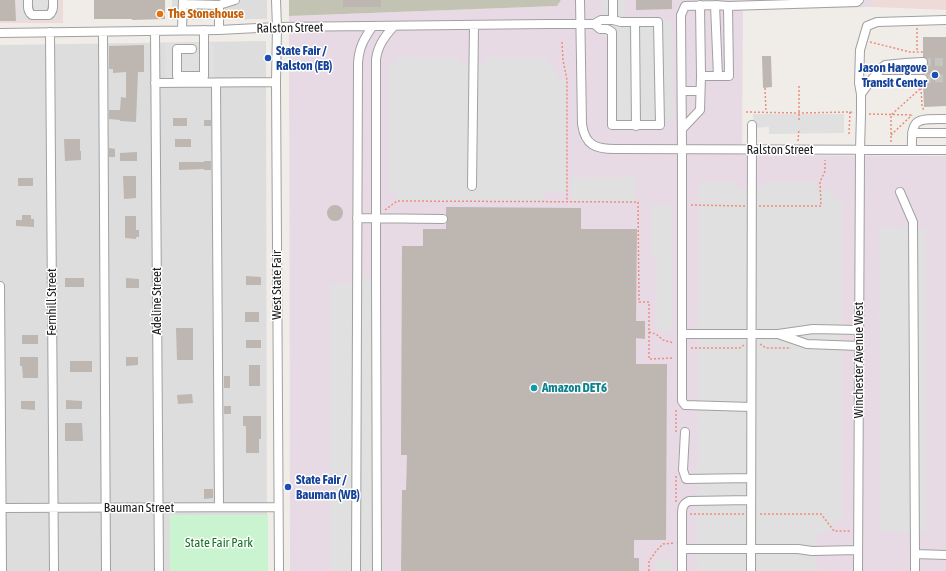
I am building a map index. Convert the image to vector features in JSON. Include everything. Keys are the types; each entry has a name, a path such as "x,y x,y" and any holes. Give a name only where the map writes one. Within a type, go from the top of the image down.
{"street":[{"path":"28,0 28,9 32,15 49,15 52,12 53,0"},
{"path":"182,30 183,2 219,5 235,0"},
{"name":"West State Fair","path":"276,0 278,571"},
{"name":"Ralston Street","path":"580,0 581,114 583,133 586,139 595,146 607,149 946,150"},
{"path":"613,0 614,20"},
{"path":"751,407 685,404 682,401 681,15 685,6 857,2 859,0"},
{"path":"219,5 219,30"},
{"path":"682,128 700,110 700,5"},
{"path":"715,5 718,76"},
{"path":"701,76 729,76 728,6"},
{"path":"600,20 614,20 621,22 658,22 660,125 612,125 612,32 607,29 600,29 594,24 600,20"},
{"name":"Winchester Avenue West","path":"858,571 860,50 867,26 877,22 946,20"},
{"path":"635,22 636,126"},
{"name":"Ralston Street","path":"0,33 219,30 277,27 594,24"},
{"path":"472,186 474,25"},
{"path":"377,571 376,59 382,41 394,26"},
{"path":"356,571 358,54 361,45 372,27"},
{"path":"192,49 177,49 177,76 204,76 204,30"},
{"name":"Adeline Street","path":"155,31 159,571"},
{"name":"Fernhill Street","path":"50,32 54,571"},
{"path":"103,32 106,571"},
{"path":"861,94 885,65 923,62"},
{"path":"872,79 923,79"},
{"path":"155,83 276,82"},
{"path":"216,83 218,507"},
{"path":"682,91 700,91"},
{"path":"912,150 912,133 915,123 920,120 946,119"},
{"path":"751,571 752,125"},
{"path":"912,133 946,133"},
{"path":"900,192 913,222 915,571"},
{"path":"357,218 443,219"},
{"path":"0,286 0,508 2,571"},
{"path":"682,334 778,334 813,329 859,330"},
{"path":"778,334 807,344 859,346"},
{"path":"685,432 683,470 686,479 751,478"},
{"path":"682,571 679,546 682,507 684,504 689,501 751,500"},
{"name":"Bauman Street","path":"0,508 278,507"},
{"path":"679,546 751,549 798,548 812,551 858,550"},
{"path":"915,554 946,555"}],"path":[{"path":"917,27 918,52"},
{"path":"376,218 397,201 567,202 567,80 562,60 562,42"},
{"path":"868,42 910,52 923,52"},
{"path":"799,84 799,120"},
{"path":"766,88 766,112"},
{"path":"891,142 891,114 921,88 922,106 925,115"},
{"path":"746,112 850,112 857,114"},
{"path":"849,134 850,112"},
{"path":"865,114 919,115"},
{"path":"891,136 912,115"},
{"path":"798,141 799,129"},
{"path":"682,205 821,206 820,182 825,171 825,160"},
{"path":"649,332 649,359 676,358"},
{"path":"676,405 676,436"},
{"path":"676,475 676,506"},
{"path":"682,514 821,514 834,531 850,531"},
{"path":"649,571 649,561 663,544 679,546"}],"shaded area":[{"path":"0,0 63,0 63,23 0,23"},
{"path":"17,0 59,0 59,20 17,20"},
{"path":"172,0 267,0 267,19 172,20"},
{"path":"289,0 561,0 557,6 289,16"},
{"path":"561,0 872,0 872,7 743,10 742,155 946,156 946,571 290,571 289,16 556,6"},
{"path":"602,0 625,0 625,18 666,18 667,22 672,23 674,119 667,121 664,129 617,132 610,124 609,41 602,33"},
{"path":"872,0 946,0 946,10 872,7"},
{"path":"266,41 267,571 0,571 0,45"},
{"path":"165,43 214,43 214,80 166,81"},
{"path":"396,57 460,58 461,63 466,64 468,62 479,62 480,64 484,64 486,63 486,57 546,58 547,64 554,68 558,73 558,80 567,80 567,193 546,192 544,194 544,202 397,201 397,194 395,192 388,191 388,65 393,65 396,63"},
{"path":"753,114 844,114 844,133 769,134 769,127 753,128"},
{"path":"635,177 635,202 571,202 571,178"},
{"path":"699,182 737,182 738,189 765,188 765,182 816,182 817,188 827,189 831,192 835,199 842,199 842,520 836,520 830,530 815,533 815,569 824,569 827,571 697,571"},
{"path":"651,205 672,205 672,331 657,331 657,258 651,257"},
{"path":"879,227 926,228 926,532 880,532"},
{"path":"352,277 381,277 383,571 330,571 330,284 351,283"},
{"path":"672,559 672,571 656,571 657,560"}],"green space":[{"name":"State Fair Park","path":"170,515 268,515 268,571 170,571"}],"building":[{"path":"0,0 15,0 16,21 0,21"},
{"path":"94,0 165,0 165,19 94,19"},
{"path":"343,0 381,0 381,7 343,7"},
{"path":"636,0 672,0 672,9 636,10"},
{"name":"Jason Hargove Transit Center","path":"923,37 946,37 946,106 924,107 923,84 928,82 928,79 926,74 923,74 923,67 926,66 928,62 927,59 923,57"},
{"path":"144,45 144,72 138,72 136,122 109,119 109,110 120,110 121,97 126,98 126,72 113,73 113,69 109,69 109,46"},
{"path":"762,56 771,56 772,87 763,88"},
{"path":"173,118 187,118 187,126 173,126"},
{"path":"204,120 211,120 211,126 204,126"},
{"path":"64,139 80,139 81,160 65,161"},
{"path":"175,139 191,139 191,147 175,147"},
{"path":"109,148 115,149 115,157 109,157"},
{"path":"137,152 137,161 120,161 120,153"},
{"path":"211,161 211,170 179,170 179,162"},
{"path":"123,176 136,176 136,198 124,199"},
{"path":"18,178 33,178 33,186 18,186"},
{"path":"332,205 338,205 343,210 341,219 338,221 332,221 327,216 327,210"},
{"name":"Amazon DET6","path":"446,207 581,208 581,229 637,229 636,321 645,321 645,339 636,338 636,364 667,364 666,540 634,540 634,558 639,558 639,571 401,571 402,490 406,490 407,455 401,455 402,246 423,246 423,229 446,229 448,219 446,215"},
{"path":"22,215 31,215 31,219 34,219 34,227 16,226 16,220 22,220"},
{"path":"125,216 136,216 136,230 139,230 139,237 136,237 136,239 125,238"},
{"path":"246,276 261,277 261,285 246,285"},
{"path":"65,278 84,278 84,287 65,287"},
{"path":"126,278 139,279 139,288 126,288"},
{"path":"245,312 259,312 259,322 245,322"},
{"path":"176,328 193,328 193,360 177,360"},
{"path":"22,335 38,335 38,344 22,344"},
{"path":"246,340 261,340 261,348 246,348"},
{"path":"20,357 38,357 38,378 23,378 22,366 20,366"},
{"path":"126,357 138,357 138,365 126,366"},
{"path":"70,361 92,361 92,372 70,372"},
{"path":"249,365 260,365 260,386 249,386"},
{"path":"224,376 230,376 230,388 224,388"},
{"path":"192,394 193,403 178,404 177,395"},
{"path":"66,400 82,401 82,409 66,409"},
{"path":"21,401 35,401 35,410 21,409"},
{"path":"224,406 231,406 231,414 224,414"},
{"path":"243,416 261,416 261,439 259,439 259,453 246,453 246,426 243,426"},
{"path":"65,423 82,423 83,441 65,441"},
{"path":"204,489 213,489 213,498 204,499"}],"tunnel":[{"path":"923,62 946,62"},
{"path":"923,79 946,78"}],"place":[{"name":"The Stonehouse","path":"160,14"},
{"name":"State Fair / Ralston (EB)","path":"268,58"},
{"name":"Jason Hargove Transit Center","path":"935,75"},
{"name":"Amazon DET6","path":"534,388"},
{"name":"State Fair / Bauman (WB)","path":"288,487"}]}
